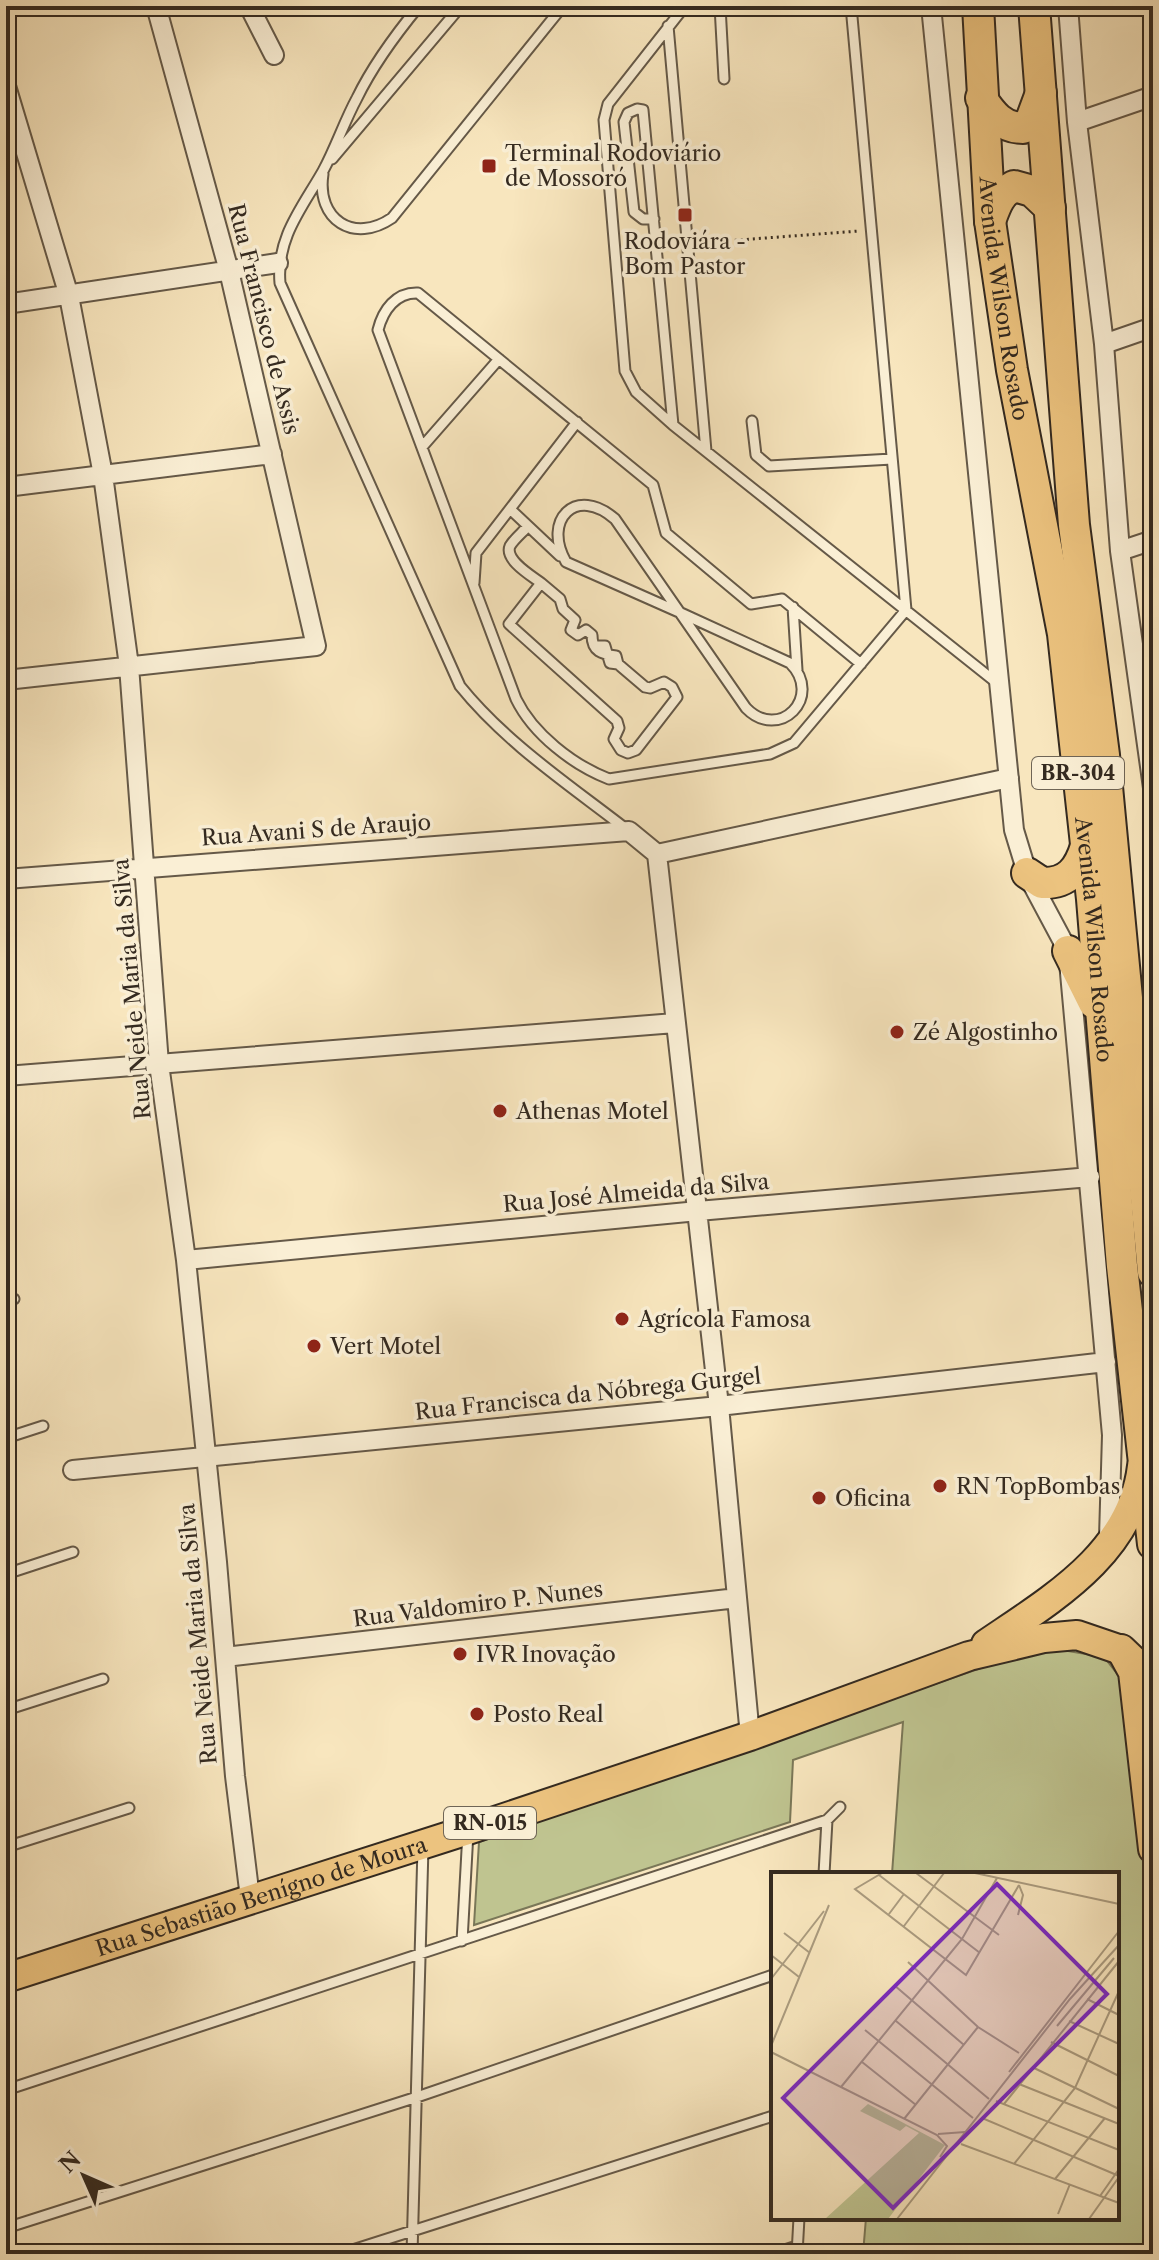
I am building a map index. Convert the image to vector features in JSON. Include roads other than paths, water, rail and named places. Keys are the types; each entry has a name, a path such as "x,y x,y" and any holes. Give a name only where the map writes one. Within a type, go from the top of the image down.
{"highway":[{"name":"Avenida Wilson Rosado","path":"978,6 990,221 1012,370 1063,634 1086,846 1122,1266 1153,1544"},
{"name":"Avenida Wilson Rosado","path":"1034,6 1074,525 1104,755 1147,1146 1153,1272"},
{"path":"981,98 1004,124 1023,128 1031,120 1042,90"},
{"path":"990,221 997,201 1004,191 1014,186 1032,191 1050,208"},
{"path":"1027,873 1042,883 1063,880 1080,865 1086,846"},
{"path":"1068,951 1102,1019"},
{"path":"1121,1650 1143,1671 1153,1687"}],"main road":[{"path":"969,1656 1051,1599 1085,1572 1108,1548 1130,1512 1139,1488 1143,1455"},
{"path":"969,1656 1044,1638 1077,1635 1121,1650 1133,1672 1135,1684 1153,1849"},
{"name":"Rua Sebastião Benígno de Moura","path":"6,1978 750,1736 969,1656"}],"street":[{"name":"Rua Francisco de Assis","path":"129,666 316,646 229,271 156,6"},
{"path":"249,6 274,55"},
{"path":"931,6 1014,830 1027,873 1068,951 1112,1435 1108,1548"},
{"path":"1068,6 1078,128 1104,344 1120,551 1153,788"},
{"name":"Rua Neide Maria da Silva","path":"6,86 69,296 103,475 129,666 159,1064 186,1260 235,1776 250,1898"},
{"path":"1078,128 1153,96"},
{"path":"1078,128 1153,108"},
{"path":"6,304 278,263"},
{"path":"1104,344 1153,327"},
{"path":"6,487 272,454"},
{"path":"1120,551 1153,540"},
{"path":"6,680 129,666"},
{"path":"657,854 1009,778"},
{"path":"629,831 657,854 719,1406 750,1736"},
{"name":"Rua Avani S de Araujo","path":"6,879 629,831"},
{"path":"6,1076 675,1023"},
{"name":"Rua José Almeida da Silva","path":"186,1260 1090,1177"},
{"name":"Rua Francisca da Nóbrega Gurgel","path":"73,1470 719,1406 1106,1362"},
{"name":"Rua Valdomiro P. Nunes","path":"225,1657 737,1598"}],"lane":[{"path":"419,6 371,73 323,170 292,220 278,263 280,283 460,686 511,741 629,831"},
{"path":"461,6 323,170 320,191 334,220 348,227 364,229 379,227 392,218 563,6"},
{"path":"685,6 608,104 604,120 625,371 636,392 673,425 998,684"},
{"path":"720,6 724,79"},
{"path":"851,6 906,610 807,729 784,750 609,779 587,769 556,746 523,713 378,330 388,307 399,296 418,293 653,485 666,533 751,604 782,599 861,664"},
{"path":"668,26 706,451"},
{"path":"654,219 643,219 634,212 624,122 628,113 637,109 643,110 654,219 673,425"},
{"path":"422,447 499,359"},
{"path":"752,421 756,455 769,466 892,459"},
{"path":"474,586 476,553 577,422"},
{"path":"566,562 558,547 558,525 570,510 581,505 603,509 615,519 754,716 765,721 776,720 795,709 801,701 793,607"},
{"path":"510,509 566,562 783,659 797,670"},
{"path":"528,526 510,546 512,559 541,583 560,599 563,609 575,620 571,630 578,635 586,630 597,646 605,646 609,656 616,656 618,664 645,687 664,682 676,692 677,697 636,750 628,753 621,750 614,739 619,728 617,721 511,628 511,619 541,583"},
{"path":"6,1438 43,1426"},
{"path":"6,1574 73,1552"},
{"path":"6,1710 103,1679"},
{"path":"6,2090 827,1820 840,1807"},
{"path":"6,1847 129,1808"},
{"path":"824,1872 827,1820"},
{"path":"462,1941 468,1830"},
{"path":"412,2254 423,1844"},
{"path":"6,2228 417,2097 771,1976"},
{"path":"340,2254 771,2117"},
{"path":"772,2254 797,2250 799,2220"}],"place":[{"name":"Terminal Rodoviário de Mossoró","path":"489,166"},
{"name":"Rodoviára - Bom Pastor","path":"685,215"},
{"name":"Zé Algostinho","path":"897,1032"},
{"name":"Athenas Motel","path":"500,1111"},
{"name":"Agrícola Famosa","path":"622,1319"},
{"name":"Vert Motel","path":"314,1346"},
{"name":"RN TopBombas","path":"940,1486"},
{"name":"Oficina","path":"819,1498"},
{"name":"IVR Inovação","path":"460,1654"},
{"name":"Posto Real","path":"477,1714"}]}
